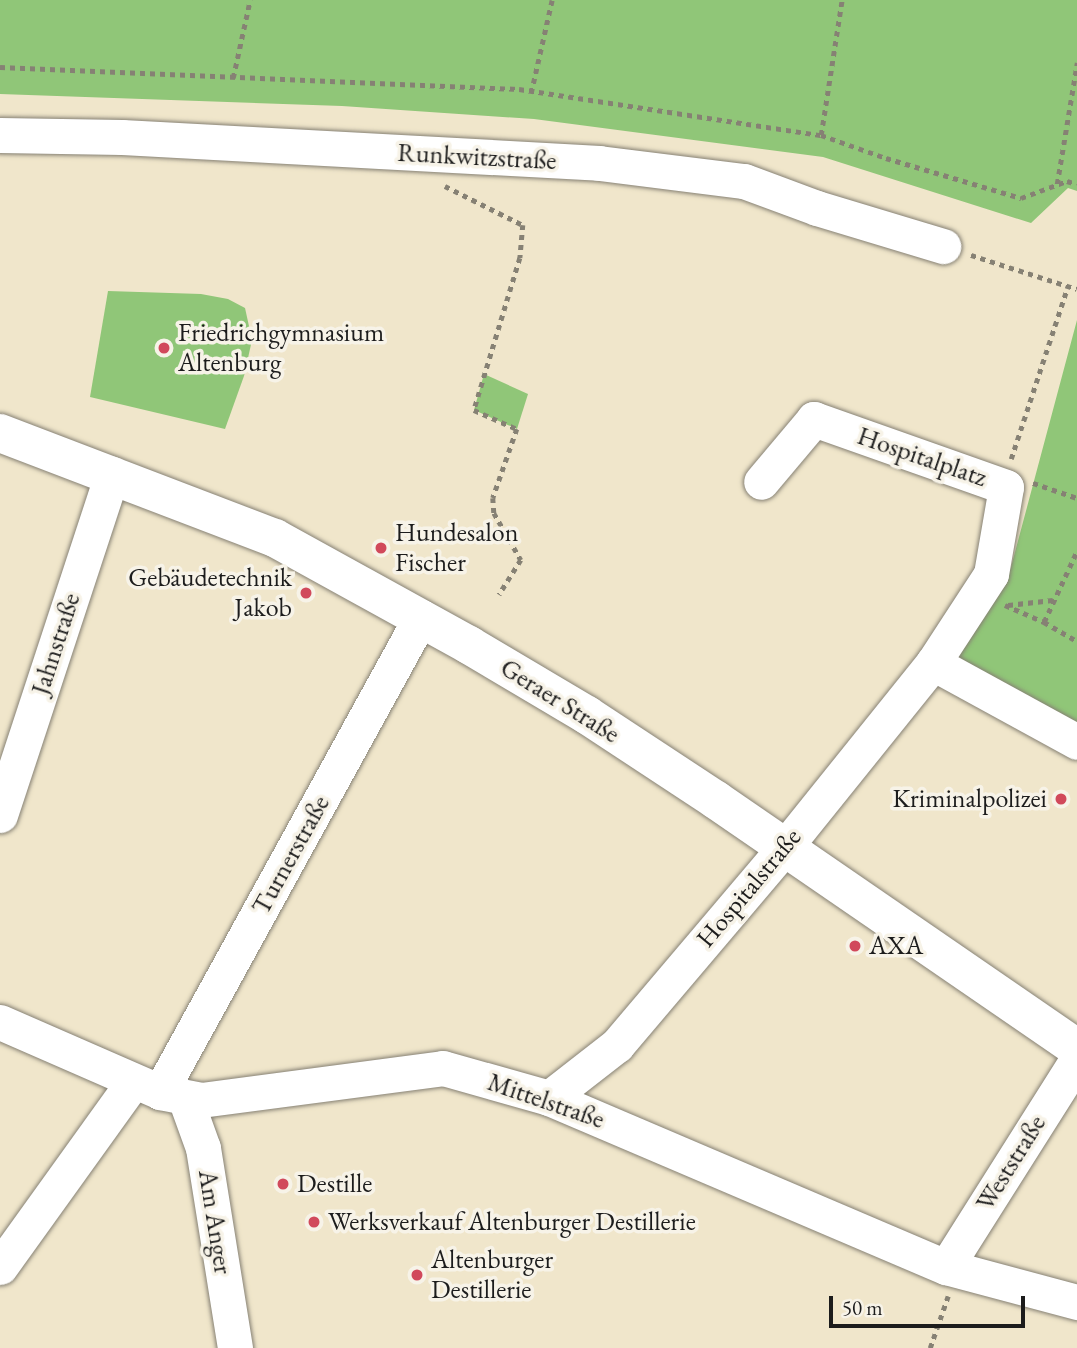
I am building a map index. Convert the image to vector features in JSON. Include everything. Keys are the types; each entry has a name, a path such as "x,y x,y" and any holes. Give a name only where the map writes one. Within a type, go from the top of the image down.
{"main road":[{"name":"Geraer Straße","path":"0,433 275,538 421,617 587,715 785,847 1077,1048"}],"street":[{"name":"Runkwitzstraße","path":"0,135 122,137 599,163 744,181 817,208 943,246"},
{"name":"Hospitalplatz","path":"761,482 814,419 1006,487 991,574 992,601 933,663"},
{"name":"Jahnstraße","path":"0,815 112,474"},
{"name":"Turnerstraße","path":"0,1267 159,1091 421,617"},
{"path":"933,663 1077,742"},
{"name":"Hospitalstraße","path":"549,1098 617,1045 785,847 933,663"},
{"name":"Mittelstraße","path":"0,1022 159,1091 201,1100 443,1068 549,1098 951,1269 1077,1302"},
{"name":"Weststraße","path":"951,1269 1077,1059"},
{"name":"Am Anger","path":"159,1091 203,1148 235,1348"}],"path":[{"path":"233,78 250,0"},
{"path":"531,93 552,0"},
{"path":"821,135 842,0"},
{"path":"1057,184 1077,63"},
{"path":"0,66 519,89 531,93 616,102 821,135 886,158 1021,198 1067,181 1077,184"},
{"path":"439,183 523,225 520,258 474,410 517,429 493,498 494,513 521,560 499,595"},
{"path":"943,246 1077,289"},
{"path":"1010,461 1069,286"},
{"path":"1030,481 1077,498"},
{"path":"1044,622 1077,551"},
{"path":"992,601 1053,600"},
{"path":"992,601 1044,622 1077,641"},
{"path":"930,1348 951,1269"}],"green space":[{"path":"0,0 1077,0 1077,191 1068,188 1031,223 823,157 534,119 342,106 0,94"},
{"path":"108,291 201,294 228,299 245,308 252,340 244,376 225,429 90,397"},
{"path":"1077,320 1077,728 953,657 987,611 1011,567"},
{"path":"484,374 528,394 517,429 474,410"}],"place":[{"name":"Friedrichgymnasium Altenburg","path":"164,348"},
{"name":"Hundesalon Fischer","path":"381,548"},
{"name":"Gebäudetechnik Jakob","path":"306,593"},
{"name":"Kriminalpolizei","path":"1061,799"},
{"name":"AXA","path":"855,946"},
{"name":"Destille","path":"283,1184"},
{"name":"Werksverkauf Altenburger Destillerie","path":"314,1222"},
{"name":"Altenburger Destillerie","path":"417,1275"}]}
